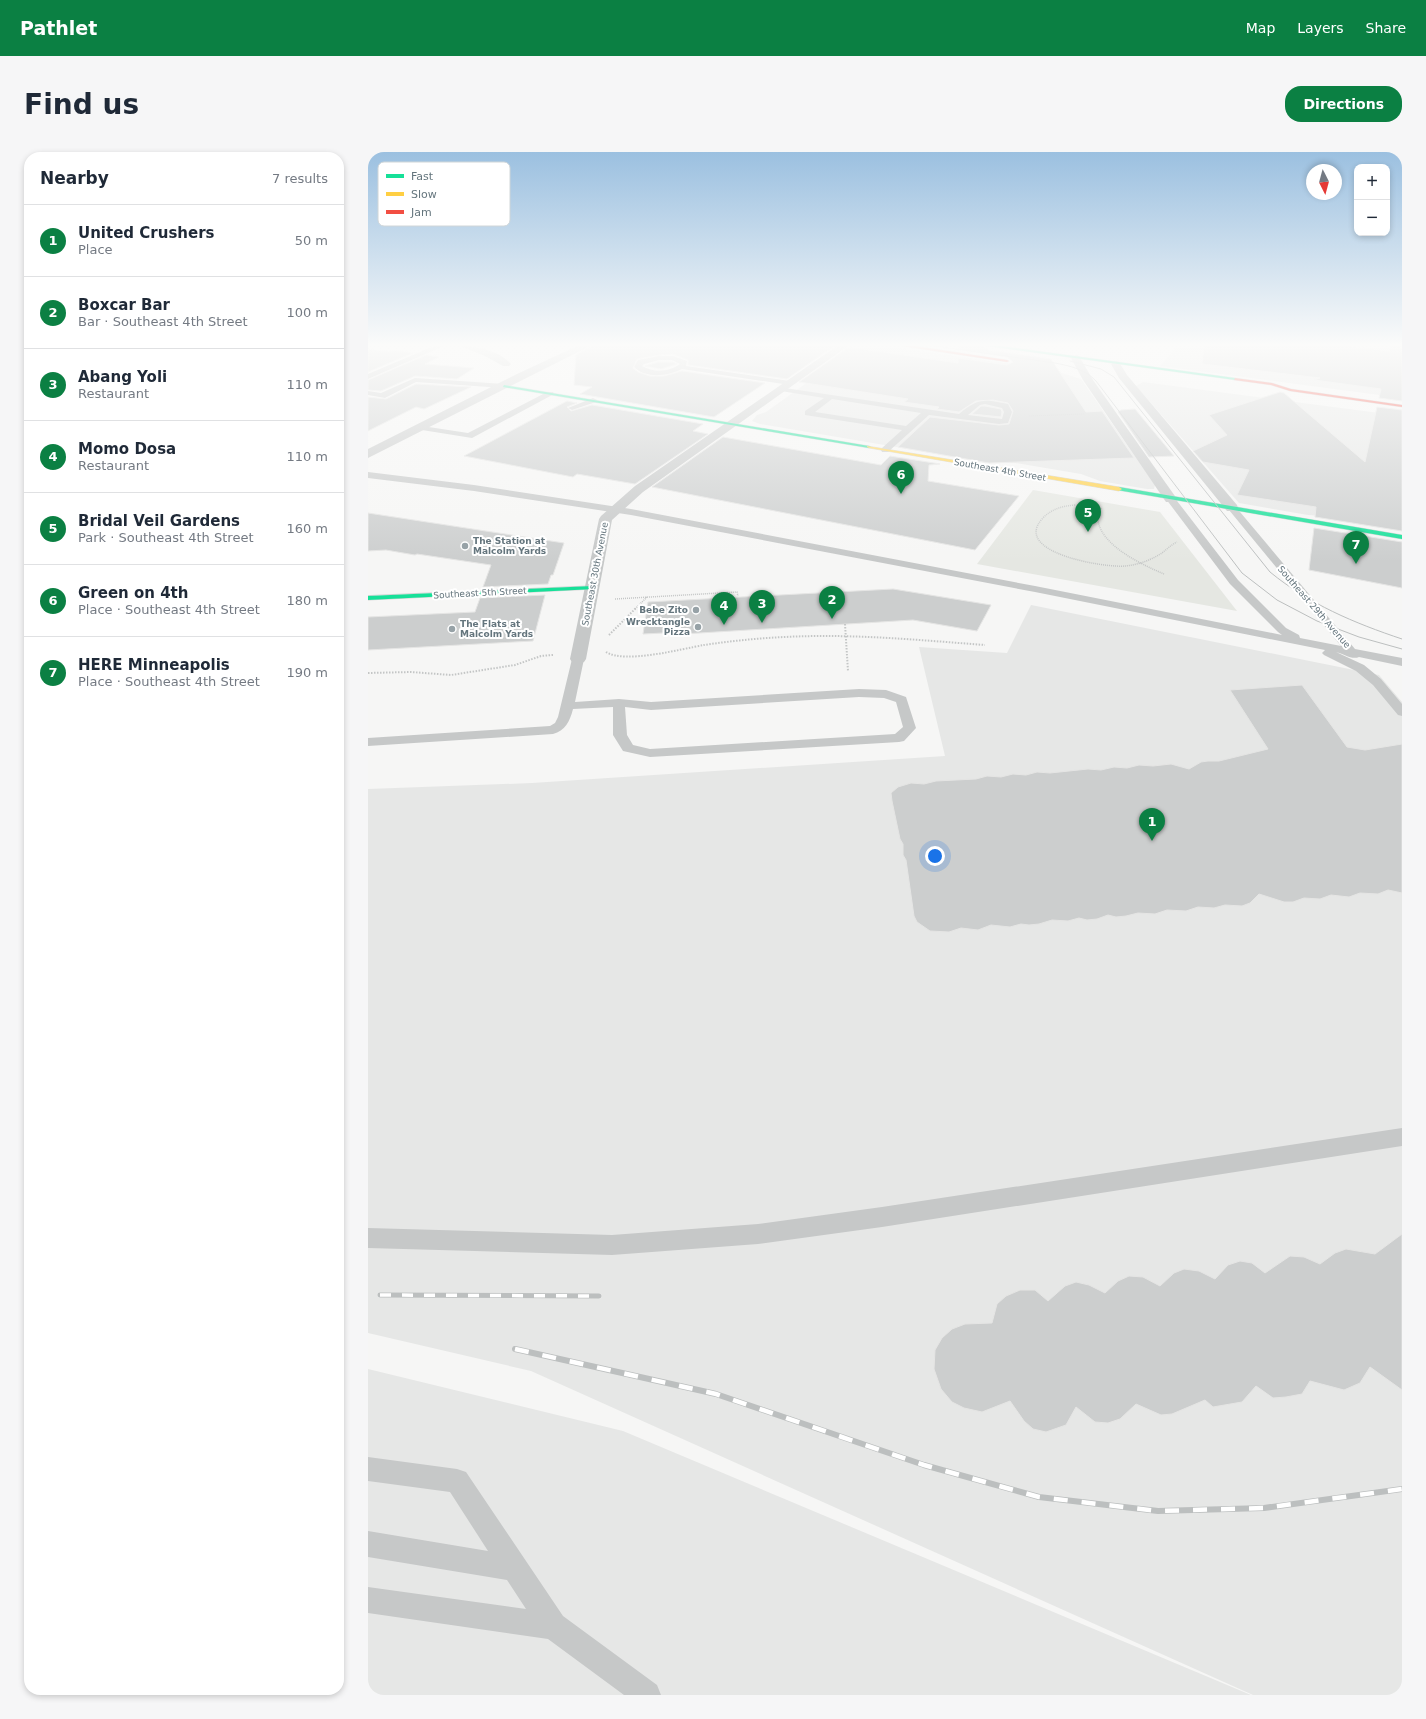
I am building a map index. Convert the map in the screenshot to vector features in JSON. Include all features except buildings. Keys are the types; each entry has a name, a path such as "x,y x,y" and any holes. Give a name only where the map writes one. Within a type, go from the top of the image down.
{"street":[{"path":"368,454 442,418"},
{"name":"Southeast 4th Street","path":"697,418 1402,537"},
{"name":"Southeast 30th Avenue","path":"578,659 606,519 639,489 740,418"},
{"name":"Southeast 29th Avenue","path":"1115,418 1171,499"},
{"name":"Southeast 29th Avenue","path":"1158,418 1232,508"},
{"name":"Southeast 5th Street","path":"368,598 593,588"}],"lane":[{"path":"422,428 468,436 503,418"},
{"path":"839,418 908,429"},
{"path":"885,450 920,418"},
{"path":"979,418 1005,421 1006,418"},
{"path":"368,475 474,488 615,510 1035,589 1402,662"},
{"name":"Southeast 29th Avenue","path":"1171,499 1234,582 1256,606 1282,630 1360,668"},
{"name":"Southeast 29th Avenue","path":"1232,508 1306,599 1353,652 1360,668"},
{"path":"368,742 553,730 561,726 565,720 578,659"},
{"path":"1360,668 1377,682 1402,712"},
{"path":"568,706 619,703 651,706 859,693 886,694 902,700 910,728 899,738 650,754 628,748 620,735 619,703"},
{"path":"368,1238 612,1246 758,1234 882,1217 1402,1137"},
{"path":"368,1469 457,1481 554,1626 647,1695"},
{"path":"368,1544 515,1568"},
{"path":"368,1600 554,1626"}],"path":[{"path":"1104,504 1098,513 1098,519 1102,532 1117,548 1139,563 1164,574"},
{"path":"1079,505 1056,509 1039,520 1035,526 1036,535 1039,541 1056,553 1078,561 1108,566 1125,566 1139,563 1157,556 1164,552 1169,545 1180,541"},
{"path":"1096,507 1101,508"},
{"path":"612,599 737,592 738,596"},
{"path":"606,638 647,597"},
{"path":"845,624 849,673"},
{"path":"604,647 607,653 614,656 627,656 646,655 743,640 846,636 985,645"},
{"path":"368,673 410,672 451,675 515,665 541,656 555,655"}],"shaded area":[{"path":"754,418 1108,418 1155,485 1154,489 1147,489 1100,481 1081,474 950,452 914,450 760,424 752,421"},
{"path":"1164,418 1401,418 1338,517 1308,515 1239,503"},
{"path":"1033,490 1160,512 1237,611 977,564"},
{"path":"1031,605 1379,675 1402,702 1402,1695 1253,1695 531,1371 368,1333 368,789 532,783 945,756 919,647 1007,653"},
{"path":"368,1369 623,1431 1251,1695 368,1695"}],"tram line":[{"path":"1124,418 1242,573 1277,600 1317,621 1359,637 1402,649"},
{"path":"1147,418 1270,572 1300,594 1333,612 1402,639"}],"railway":[{"path":"380,1295 599,1296"},
{"path":"515,1349 716,1394 924,1465 1039,1497 1158,1511 1264,1508 1402,1489"}],"traffic: fast":[{"path":"696,418 869,447"},
{"path":"1119,489 1402,537"},
{"path":"368,598 593,588"}],"traffic: slow":[{"path":"869,447 1119,489"}],"place":[{"name":"Green on 4th","path":"901,494"},
{"name":"Bridal Veil Gardens","path":"1088,532"},
{"name":"The Station at Malcolm Yards","path":"465,546"},
{"name":"HERE Minneapolis","path":"1356,564"},
{"name":"Bebe Zito","path":"696,610"},
{"name":"Boxcar Bar","path":"832,619"},
{"name":"Abang Yoli","path":"762,623"},
{"name":"Momo Dosa","path":"724,625"},
{"name":"Wrecktangle Pizza","path":"698,627"},
{"name":"The Flats at Malcolm Yards","path":"452,629"},
{"name":"United Crushers","path":"1152,841"}]}
